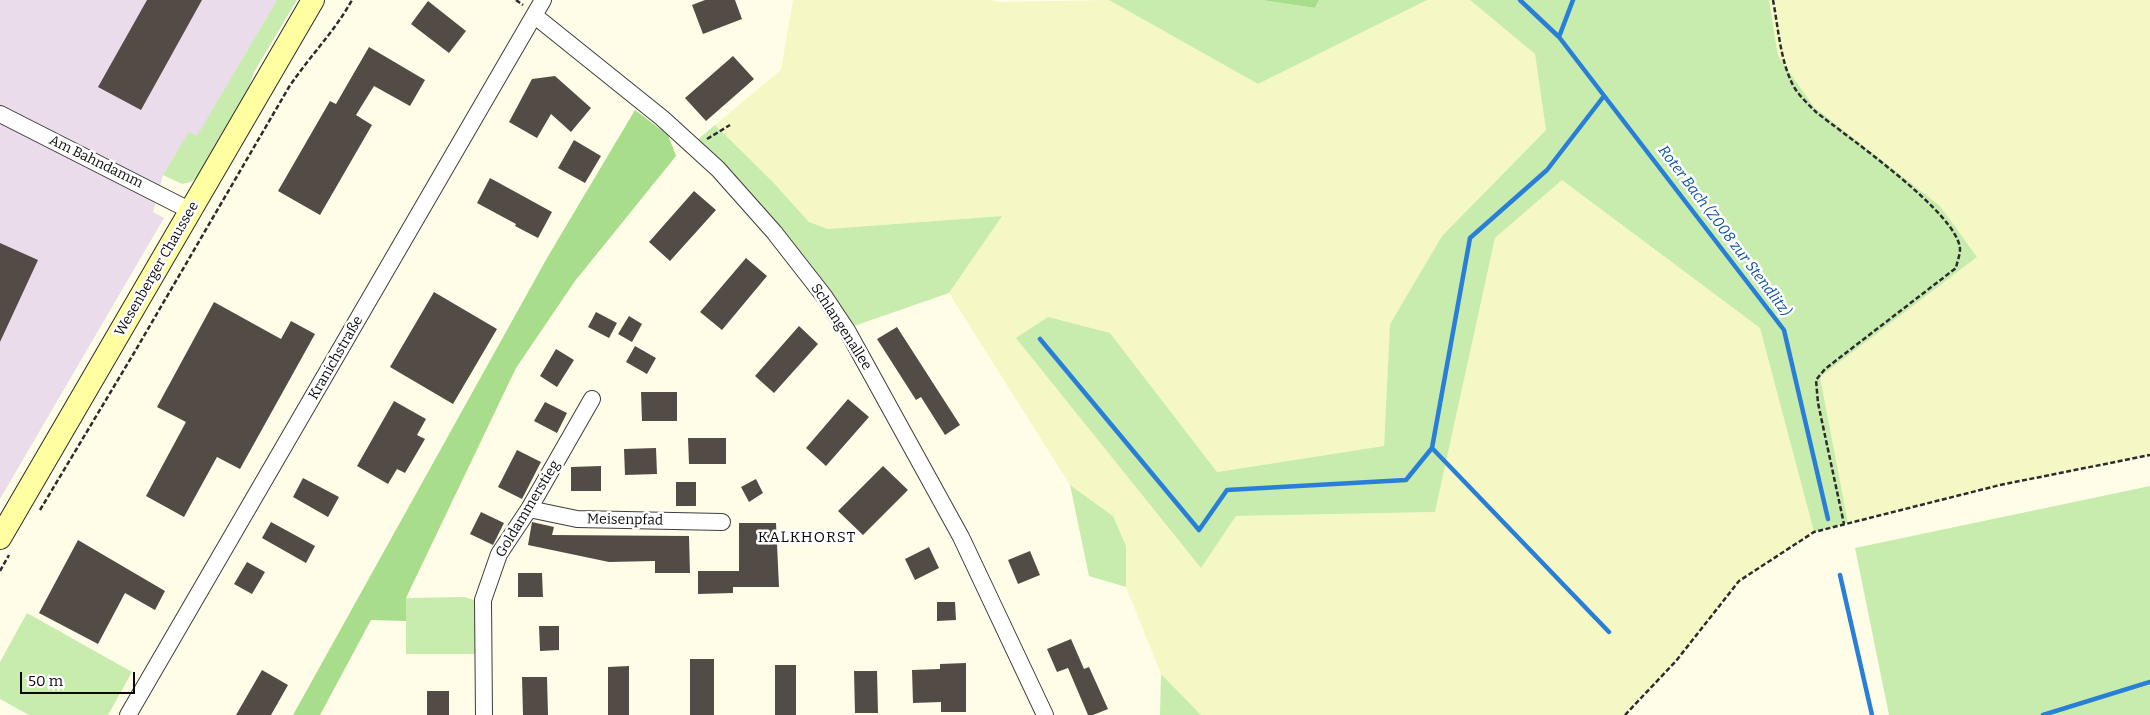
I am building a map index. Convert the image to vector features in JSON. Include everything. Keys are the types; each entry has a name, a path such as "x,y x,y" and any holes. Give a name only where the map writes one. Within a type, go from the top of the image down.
{"main road":[{"name":"Wesenberger Chaussee","path":"6,544 191,211 313,0"}],"street":[{"name":"Kranichstraße","path":"128,715 543,0"},
{"name":"Schlangenallee","path":"535,16 662,118 718,169 774,232 824,296 848,332 961,537 1045,715"},
{"name":"Am Bahndamm","path":"0,114 191,211"},
{"name":"Goldammerstieg","path":"484,715 483,600 499,554 529,509 592,399"},
{"name":"Meisenpfad","path":"529,509 577,519 722,522"}],"path":[{"path":"36,516 134,353 289,86 310,55 341,19 352,0"},
{"path":"1773,0 1791,82 1803,98 1816,112 1934,206 1952,229 1960,249 1956,268 1825,369 1816,380 1818,403 1844,524"},
{"path":"717,132 730,125"},
{"path":"1625,715 1676,661 1739,581 1814,532 2000,485 2150,455"},
{"path":"0,571 6,544"}],"shaded area":[{"path":"0,0 277,0 197,137 189,133 163,175 153,212 164,218 0,499"}],"green space":[{"path":"277,0 297,0 254,72 245,99 202,173 191,182 182,184 163,175 189,132 197,136"},
{"path":"793,0 990,0 999,2 1109,0 1258,84 1427,0 1470,0 1535,54 1546,130 1442,236 1390,324 1384,446 1217,472 1110,333 1201,568 1236,516 1435,512 1495,238 1562,180 1760,328 1814,532 1739,581 1676,661 1625,715 1201,715 1161,674 1126,587 1126,546 1113,516 1070,485 949,293 1001,216 828,229 809,222 772,181 715,125 781,70"},
{"path":"1109,0 1261,0 1315,8 1319,0 1427,0 1258,84"},
{"path":"1261,0 1319,0 1315,8"},
{"path":"1470,0 1769,0 1778,56 1814,107 1940,206 1977,257 1820,377 1848,523 1814,532 1760,328 1562,180 1495,238 1435,512 1236,516 1201,568 1016,338 1048,317 1110,333 1217,472 1384,446 1390,324 1442,236 1546,130 1535,54"},
{"path":"1769,0 2150,0 2150,455 2000,485 1848,523 1820,377 1977,257 1940,206 1814,107 1778,56"},
{"path":"635,110 668,135 676,156 575,281 516,368 406,598 406,621 371,620 320,715 293,715 547,258"},
{"path":"715,125 772,181 809,222 828,229 1002,216 949,293 851,327 696,141"},
{"path":"1070,485 1113,516 1126,546 1126,587 1089,576"},
{"path":"2150,486 2150,715 1889,715 1855,548"},
{"path":"464,597 478,601 479,654 406,654 406,598"},
{"path":"27,613 132,672 108,715 29,715 0,699 0,662"},
{"path":"1161,674 1201,715 1160,715"}],"building":[{"path":"147,0 202,0 141,110 98,87"},
{"path":"705,0 735,0 742,19 703,34 692,5"},
{"path":"428,1 466,31 449,53 411,24"},
{"path":"369,47 425,80 410,106 374,86 356,115 372,125 320,215 278,191 330,101 336,104"},
{"path":"733,56 754,79 706,121 685,98"},
{"path":"555,76 591,108 571,132 551,114 537,138 509,122 532,79"},
{"path":"574,140 601,156 585,183 558,168"},
{"path":"490,178 552,212 538,238 477,203"},
{"path":"694,191 716,210 670,261 649,242"},
{"path":"0,243 38,260 0,342"},
{"path":"746,258 767,276 722,330 700,312"},
{"path":"434,292 497,329 453,404 390,367"},
{"path":"214,302 281,339 291,321 315,334 240,469 217,457 184,517 146,496 186,422 157,407"},
{"path":"596,312 617,323 609,338 588,327"},
{"path":"629,316 642,324 632,342 618,334"},
{"path":"799,326 818,344 774,393 755,376"},
{"path":"897,327 960,425 945,435 921,397 916,400 877,339"},
{"path":"635,346 656,358 647,374 626,362"},
{"path":"556,349 574,360 557,387 540,376"},
{"path":"641,392 677,392 677,421 642,421"},
{"path":"848,399 869,417 826,466 806,448"},
{"path":"394,401 426,419 417,435 425,439 405,473 397,469 388,484 357,466"},
{"path":"545,402 567,413 557,433 534,421"},
{"path":"688,438 726,438 726,464 689,464"},
{"path":"656,448 657,474 625,475 624,449"},
{"path":"517,450 541,462 522,499 498,487"},
{"path":"601,466 601,491 571,491 571,467"},
{"path":"883,466 908,490 863,535 838,511"},
{"path":"303,478 339,497 328,517 293,497"},
{"path":"756,479 763,493 749,502 741,487"},
{"path":"676,482 696,482 696,506 676,506"},
{"path":"481,512 504,523 493,545 470,534"},
{"path":"271,522 315,546 306,563 262,538"},
{"path":"532,522 554,527 552,535 689,536 690,573 655,573 655,561 609,562 528,545"},
{"path":"739,523 776,523 779,587 733,587 733,593 698,594 698,571 739,571"},
{"path":"78,540 165,591 155,610 125,593 98,644 39,613"},
{"path":"929,547 939,568 915,580 905,559"},
{"path":"1030,551 1040,575 1018,584 1008,560"},
{"path":"247,562 265,572 252,594 234,584"},
{"path":"518,573 542,573 543,597 518,597"},
{"path":"937,602 955,602 956,620 937,621"},
{"path":"539,626 559,626 559,650 540,651"},
{"path":"1071,639 1084,669 1089,667 1108,709 1088,715 1068,668 1057,672 1047,649"},
{"path":"690,659 714,659 714,715 690,715"},
{"path":"966,663 966,712 941,712 941,702 913,703 912,670 940,669 940,664"},
{"path":"775,665 796,665 796,715 775,715"},
{"path":"629,666 629,715 608,715 608,667"},
{"path":"262,670 288,685 271,715 236,715"},
{"path":"854,671 877,671 878,713 855,713"},
{"path":"522,677 547,677 548,715 523,715"},
{"path":"427,691 449,691 449,715 427,715"}],"waterway":[{"name":"Roter Bach (Z008 zur Stendlitz)","path":"1520,0 1559,37 1784,330 1828,519"},
{"path":"1559,37 1573,0"},
{"path":"1604,96 1547,170 1470,238 1432,448 1609,632"},
{"path":"1040,339 1199,530 1227,490 1406,480 1432,448"},
{"name":"Roter Bach (Z008 zur Stendlitz)","path":"1840,575 1872,715"},
{"path":"2043,715 2150,682"}],"district":[{"name":"KALKHORST","path":"807,538"}]}
